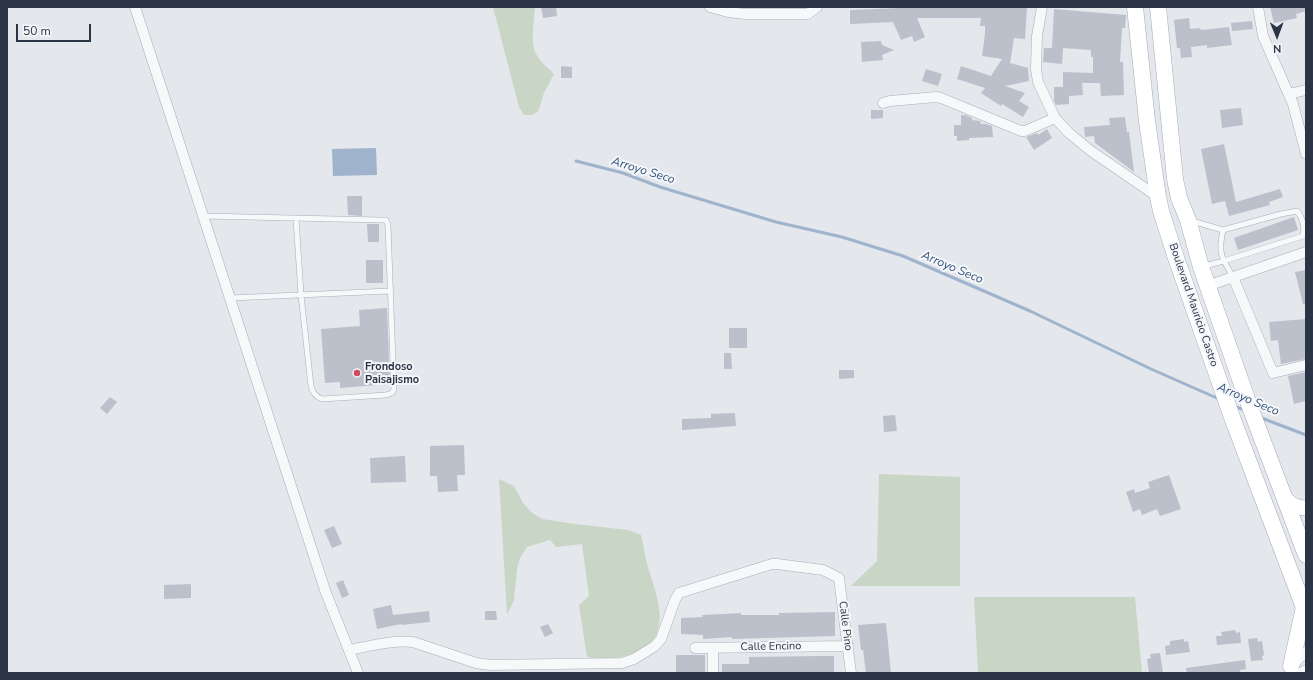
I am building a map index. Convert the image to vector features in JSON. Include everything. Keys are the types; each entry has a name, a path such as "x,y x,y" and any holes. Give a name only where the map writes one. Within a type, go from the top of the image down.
{"main road":[{"name":"Boulevard Mauricio Castro","path":"1135,7 1147,121 1158,197 1175,255 1221,387 1305,610"},
{"name":"Boulevard Mauricio Castro","path":"1158,7 1175,179 1179,198 1188,220 1207,286 1305,550"},
{"path":"1283,493 1293,506 1306,508"},
{"path":"1297,671 1305,610"}],"street":[{"path":"134,7 326,592 358,673"},
{"path":"710,7 728,12 746,14 808,14 816,8"},
{"path":"1042,7 1037,36 1036,69 1038,82 1054,118 1069,133 1090,150 1158,197"},
{"path":"1258,7 1263,36 1293,104 1306,154"},
{"path":"1289,94 1306,90"},
{"path":"883,103 890,101 942,98 1021,131 1025,131 1054,118"},
{"path":"1207,286 1306,252"},
{"path":"1233,277 1273,373 1306,366"},
{"name":"Calle Pino","path":"349,650 403,641 413,642 476,663 622,663 634,659 655,646 661,639 674,600 679,593 772,564 823,570 839,578 851,673"},
{"name":"Calle Encino","path":"695,648 848,646"},
{"path":"713,648 713,673"},
{"path":"1297,671 1297,659 1306,652"}],"lane":[{"path":"1188,220 1223,230 1297,211 1300,215 1305,230 1303,236 1224,262 1201,267"},
{"path":"203,216 296,218 386,220 388,225 394,389 392,393 386,395 322,399 314,394 310,386 296,218"},
{"path":"1223,230 1220,243 1221,252 1224,262 1233,277"},
{"path":"230,298 390,291"}],"green space":[{"path":"493,7 535,7 533,44 535,53 545,66 554,74 544,93 538,112 531,115 524,115 519,107"},
{"path":"879,474 960,477 960,586 851,586 877,561"},
{"path":"499,479 514,486 523,503 531,512 542,519 628,530 641,535 660,616 656,636 646,646 621,657 587,657 579,605 589,596 582,544 556,547 550,540 527,547 520,558 517,569 514,600 507,615"},
{"path":"974,597 1135,597 1142,673 978,673"}],"water":[{"path":"376,148 377,175 333,176 332,149"}],"building":[{"path":"541,7 556,7 557,16 543,18"},
{"path":"899,7 1027,7 1025,39 1014,38 1010,63 1028,68 1029,81 1005,86 1025,93 1019,101 1029,107 1023,117 1002,104 1001,106 981,93 985,88 957,79 961,66 991,76 1002,59 982,56 985,26 980,26 981,18 917,18 925,37 914,42 912,36 901,40 893,22 850,24 850,10 900,8"},
{"path":"1270,7 1306,7 1306,11 1296,14 1297,18 1274,23"},
{"path":"1054,9 1126,15 1125,28 1122,28 1120,62 1123,62 1124,95 1101,96 1100,83 1082,83 1083,95 1069,96 1069,104 1056,105 1054,101 1054,87 1063,87 1063,72 1093,73 1093,57 1091,57 1091,50 1063,48 1062,64 1043,62 1044,48 1052,48"},
{"path":"1189,18 1190,29 1200,28 1201,30 1229,27 1232,45 1207,48 1207,45 1191,47 1192,57 1181,58 1180,48 1177,48 1174,20"},
{"path":"1252,21 1253,29 1232,31 1231,23"},
{"path":"881,41 882,45 894,50 882,55 883,60 862,62 861,42"},
{"path":"561,66 572,67 572,78 561,78"},
{"path":"926,69 942,74 938,86 922,81"},
{"path":"1241,108 1243,125 1222,128 1220,110"},
{"path":"871,110 883,110 883,118 871,119"},
{"path":"961,115 966,115 972,118 972,120 980,121 981,124 992,126 993,137 969,138 969,140 957,141 957,136 954,136 954,125 961,125"},
{"path":"1125,117 1127,132 1129,132 1134,172 1095,143 1094,136 1085,137 1084,127 1110,125 1109,118"},
{"path":"1047,129 1052,138 1034,150 1026,137 1037,133 1038,135"},
{"path":"1224,144 1236,202 1280,189 1283,197 1269,202 1270,205 1229,216 1225,201 1212,204 1201,149"},
{"path":"347,196 362,196 362,216 348,215"},
{"path":"1294,217 1298,230 1238,250 1234,238"},
{"path":"367,224 379,224 379,242 368,242"},
{"path":"366,260 383,260 383,283 366,283"},
{"path":"1306,270 1306,304 1303,304 1295,272"},
{"path":"387,308 390,384 340,388 340,382 325,383 321,329 360,326 359,310"},
{"path":"1306,319 1306,359 1281,364 1278,340 1271,341 1269,322"},
{"path":"729,328 747,328 747,348 729,348"},
{"path":"724,353 731,353 732,369 724,369"},
{"path":"839,370 854,370 854,378 839,379"},
{"path":"1306,372 1306,401 1294,404 1288,376"},
{"path":"110,397 117,402 107,414 100,408"},
{"path":"735,413 736,426 682,430 682,419 711,418 711,414"},
{"path":"895,415 897,431 884,432 883,416"},
{"path":"464,445 465,475 457,475 458,491 438,492 437,476 430,476 430,446"},
{"path":"405,456 406,482 371,483 370,458"},
{"path":"1169,475 1181,509 1160,516 1157,509 1142,515 1140,509 1133,512 1126,492 1134,489 1135,493 1150,488 1148,482"},
{"path":"334,526 342,544 332,548 324,530"},
{"path":"343,580 349,595 342,598 336,583"},
{"path":"191,584 191,598 164,599 164,585"},
{"path":"391,605 393,615 429,611 430,622 401,624 377,629 373,609"},
{"path":"485,611 496,611 497,620 485,620"},
{"path":"835,612 835,636 732,639 732,637 703,639 703,635 681,634 681,618 703,617 702,615 741,613 741,615 779,615 779,613"},
{"path":"886,623 891,673 866,673 858,625"},
{"path":"548,624 553,633 545,637 540,627"},
{"path":"1235,630 1236,633 1240,632 1241,643 1217,645 1216,636 1222,636 1221,632"},
{"path":"1257,638 1258,642 1262,641 1264,655 1262,656 1263,660 1251,661 1248,639"},
{"path":"1184,639 1184,642 1188,641 1190,652 1166,655 1165,646 1170,645 1170,641"},
{"path":"1160,653 1163,673 1149,673 1147,659 1151,658 1150,654"},
{"path":"676,655 705,655 705,673 676,673"},
{"path":"834,656 834,673 722,673 722,664 749,664 749,657"},
{"path":"1245,660 1246,669 1240,670 1240,673 1187,673 1186,668"}],"waterway":[{"name":"Arroyo Seco","path":"576,161 623,173 660,187 776,222 842,237 903,256 1030,311 1151,369 1219,399"},
{"name":"Arroyo Seco","path":"1233,406 1245,410"},
{"name":"Arroyo Seco","path":"1259,417 1306,435"}],"place":[{"name":"Frondoso Paisajismo","path":"357,373"}]}
